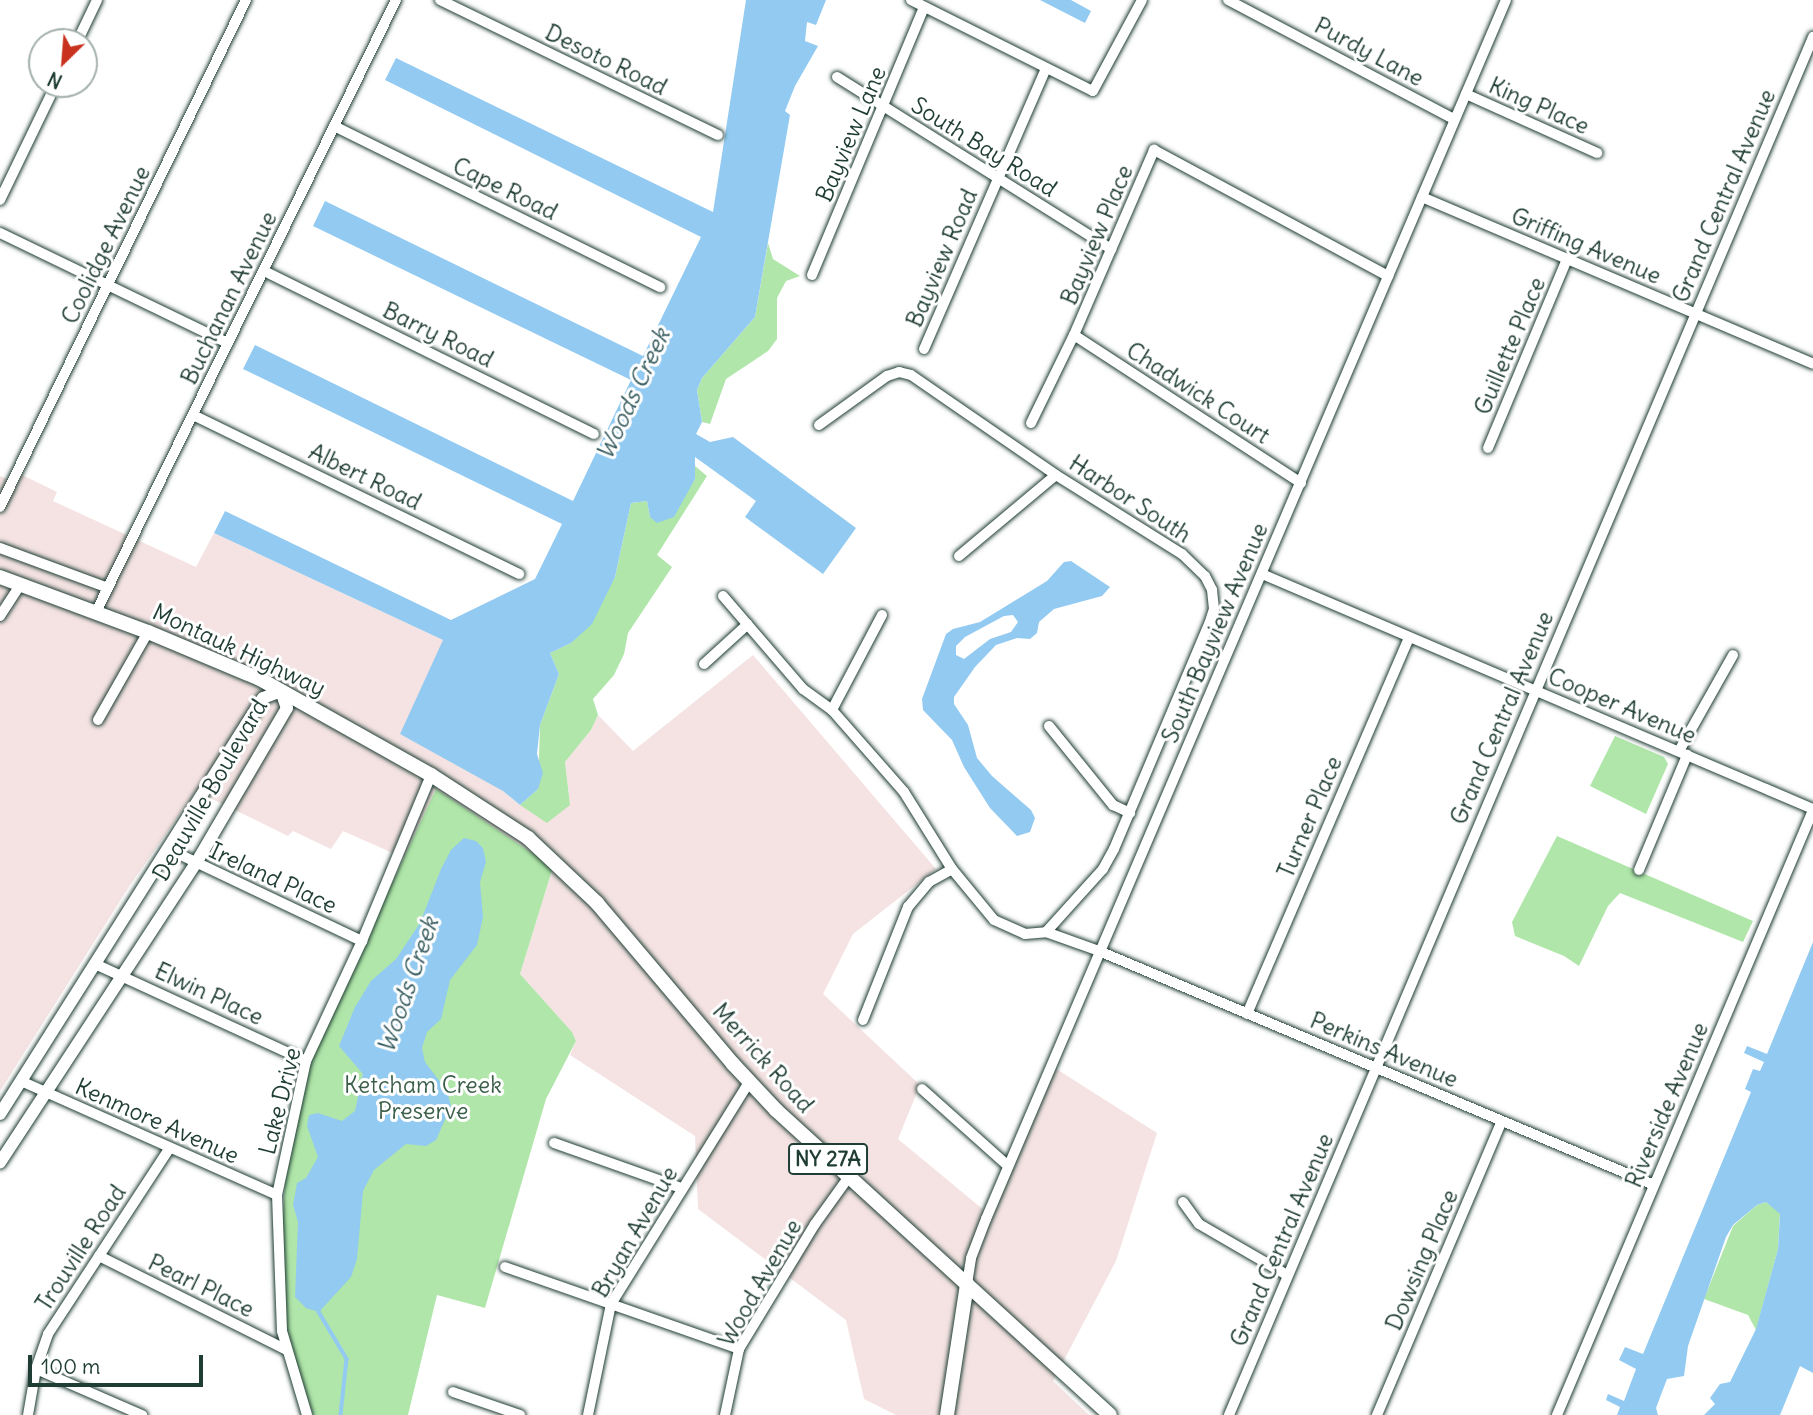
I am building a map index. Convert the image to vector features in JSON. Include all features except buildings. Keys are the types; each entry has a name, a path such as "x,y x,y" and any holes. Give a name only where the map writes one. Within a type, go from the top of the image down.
{"main road":[{"name":"Montauk Highway","path":"0,577 148,632 281,691 485,808"},
{"name":"Merrick Road","path":"485,808 528,838 590,895 749,1082 848,1178 1110,1415"},
{"path":"947,1415 967,1284"}],"street":[{"path":"84,28 97,0"},
{"name":"Coolidge Avenue","path":"0,507 246,0"},
{"name":"Buchanan Avenue","path":"96,612 396,0"},
{"name":"Desoto Road","path":"440,0 718,135"},
{"path":"911,0 1093,91 1142,0"},
{"name":"Purdy Lane","path":"1228,0 1454,119"},
{"name":"South Bayview Avenue","path":"967,1284 971,1258 1008,1166 1506,0"},
{"name":"Bayview Lane","path":"812,275 924,7"},
{"name":"Grand Central Avenue","path":"1229,1415 1813,37"},
{"name":"Bayview Road","path":"924,349 1046,68"},
{"name":"South Bay Road","path":"837,77 1111,249"},
{"name":"King Place","path":"1466,94 1597,153"},
{"path":"0,200 49,98"},
{"name":"Cape Road","path":"334,126 660,287"},
{"name":"Bayview Place","path":"1031,423 1074,335 1154,150 1388,276"},
{"name":"Griffing Avenue","path":"1422,197 1813,364"},
{"path":"0,233 228,343"},
{"name":"Guillette Place","path":"1488,448 1567,259"},
{"name":"Barry Road","path":"264,271 594,435"},
{"name":"Chadwick Court","path":"1074,335 1301,484"},
{"name":"Harbor South","path":"819,425 887,376 899,372 921,382 1056,475 1196,564 1212,590 1214,609 1209,624 1130,813 1103,869 1046,932"},
{"name":"Albert Road","path":"193,415 519,574"},
{"path":"959,556 1056,475"},
{"path":"0,548 108,588"},
{"name":"Cooper Avenue","path":"1262,574 1813,809"},
{"path":"0,616 20,584"},
{"name":"Perkins Avenue","path":"723,596 803,689 832,710 904,792 952,869 994,920 1025,934 1046,932 1099,951 1654,1185"},
{"path":"832,710 882,615"},
{"path":"704,664 748,624"},
{"path":"98,720 148,632"},
{"name":"Turner Place","path":"1247,1014 1409,637"},
{"path":"1639,870 1682,753 1733,655"},
{"name":"Deauville Boulevard","path":"0,1114 263,698 281,691 287,708 196,863 0,1162"},
{"path":"1049,726 1113,805 1130,813"},
{"name":"Lake Drive","path":"307,1415 282,1331 277,1195 306,1060 362,941 431,775"},
{"name":"Riverside Avenue","path":"1557,1415 1813,809"},
{"name":"Ireland Place","path":"168,849 362,941"},
{"path":"863,1020 908,907 929,882 952,869"},
{"name":"Elwin Place","path":"95,964 306,1060"},
{"name":"Kenmore Avenue","path":"21,1081 277,1195"},
{"name":"Bryan Avenue","path":"588,1415 611,1304 749,1082"},
{"path":"922,1090 1008,1166"},
{"name":"Dowsing Place","path":"1377,1415 1502,1121"},
{"path":"554,1143 681,1188"},
{"name":"Trouville Road","path":"27,1415 36,1369 48,1334 169,1149"},
{"name":"Wood Avenue","path":"725,1415 739,1349 815,1224 848,1178"},
{"path":"1183,1202 1199,1224 1287,1275"},
{"name":"Pearl Place","path":"99,1256 287,1349"},
{"path":"505,1267 739,1349"},
{"path":"36,1369 142,1415"},
{"path":"453,1392 520,1415"}],"shaded area":[{"path":"14,471 57,492 53,501 196,567 214,533 443,640 503,791 520,805 570,805 565,762 591,730 598,715 633,751 753,655 936,869 853,934 823,994 920,1085 898,1139 985,1211 1047,1063 1157,1133 1116,1261 1053,1381 1089,1415 896,1415 864,1399 846,1320 698,1209 695,1136 570,1055 576,1041 572,1032 520,974 553,867 436,790 404,858 343,831 331,849 293,831 288,836 196,791 130,885 0,1091 0,476 9,480"}],"green space":[{"path":"768,243 773,259 800,276 786,281 777,298 777,339 768,351 726,379 710,424 702,422 697,390 702,378 755,317"},
{"path":"695,466 707,476 657,555 672,567 628,633 624,654 614,675 593,699 598,715 591,730 565,762 570,805 547,823 520,805 538,789 540,725 559,674 550,653 571,643 615,577 631,503 647,501 650,517 695,480"},
{"path":"1615,736 1664,757 1668,764 1646,814 1590,786"},
{"name":"Ketcham Creek Preserve","path":"436,789 553,867 520,974 572,1032 576,1041 546,1099 485,1308 437,1295 408,1415 313,1415 284,1326 281,1254 285,1183 310,1059"},
{"path":"1557,836 1753,921 1743,942 1620,893 1608,906 1579,966 1564,956 1515,936 1512,922"},
{"path":"1766,1202 1780,1213 1778,1249 1756,1330 1748,1315 1704,1299 1733,1226 1757,1205"}],"water":[{"path":"746,0 826,0 816,25 807,22 805,41 818,46 795,86 785,111 790,115 755,317 702,378 697,390 702,422 696,434 710,442 733,437 856,528 823,574 745,517 756,501 695,457 695,479 674,517 657,523 650,517 647,501 631,503 615,577 592,624 571,643 550,653 559,674 540,725 537,754 543,773 538,789 520,805 503,791 400,734 443,640 214,533 225,511 451,620 535,579 562,524 243,369 255,345 573,501 631,380 313,226 325,201 643,356 701,237 385,80 396,58 713,212"},
{"path":"1040,0 1071,0 1091,11 1085,23"},
{"path":"1071,561 1110,587 1102,596 1054,609 1039,622 1037,633 1030,639 1017,638 996,645 975,667 954,697 954,704 968,725 977,758 992,776 1031,810 1035,818 1030,832 1017,836 990,808 964,767 952,740 923,710 922,699 946,634 953,629 980,622 1047,581 1064,562","holes":["1013,615 1018,622 1011,632 990,639 964,659 956,655 956,646 965,637 1004,616"]},
{"path":"464,838 476,841 483,848 486,862 480,882 483,917 477,945 450,980 441,1019 427,1032 422,1048 425,1062 447,1091 451,1106 436,1140 426,1146 406,1144 374,1170 363,1191 357,1259 351,1277 319,1312 306,1308 295,1297 298,1222 293,1205 297,1183 306,1178 318,1157 307,1126 309,1115 318,1113 342,1121 355,1111 363,1074 339,1046 355,1007 371,981 396,959 420,923 441,869 451,850"},
{"path":"1813,942 1813,1373 1800,1366 1780,1415 1704,1415 1715,1404 1710,1398 1720,1384 1730,1382 1756,1329 1778,1249 1780,1214 1766,1202 1757,1205 1733,1225 1726,1237 1688,1346 1684,1376 1667,1379 1656,1408 1658,1415 1617,1415 1620,1407 1606,1400 1608,1394 1624,1401 1636,1369 1619,1360 1625,1347 1643,1354 1751,1092 1745,1089 1753,1069 1760,1071 1764,1062 1744,1053 1747,1046 1767,1054"}],"waterway":[{"name":"Woods Creek","path":"320,1307 319,1312 347,1359 341,1415"}]}
